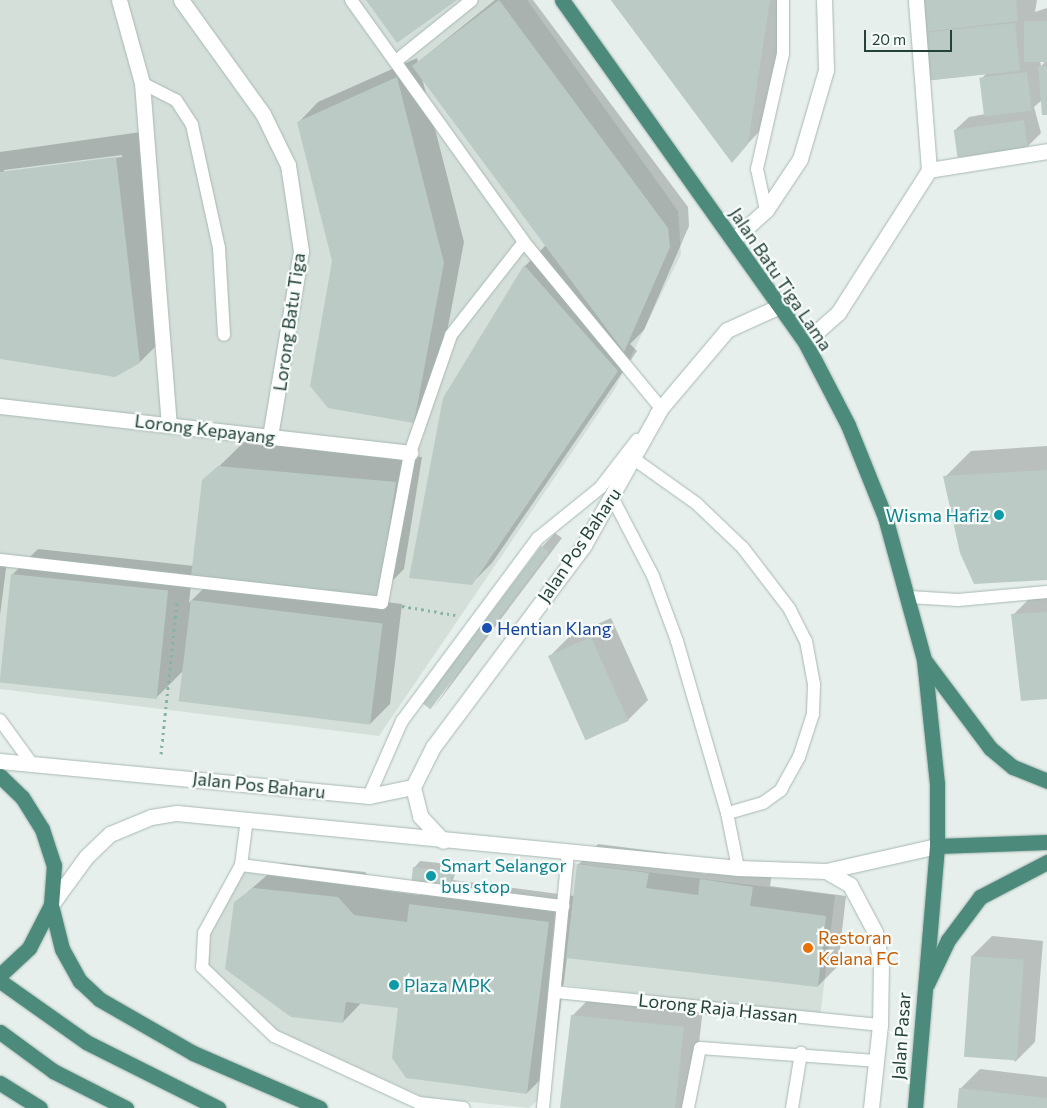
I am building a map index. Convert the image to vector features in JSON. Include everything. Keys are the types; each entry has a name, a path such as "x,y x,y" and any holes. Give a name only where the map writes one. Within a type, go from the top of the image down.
{"highway":[{"name":"Jalan Batu Tiga Lama","path":"562,0 805,342 848,425 885,517 909,597 924,660 937,784 937,846"},
{"path":"924,660 990,748 1013,767 1047,781"},
{"path":"0,776 22,797 42,829 54,865 51,905 62,948 80,981 127,1015 193,1053 320,1108"},
{"path":"937,846 1047,842"},
{"name":"Jalan Pasar","path":"915,1108 922,997 937,846"},
{"path":"922,997 948,940 980,897 1047,862"},
{"path":"0,975 29,948 51,905"},
{"path":"0,981 86,1042 218,1108"},
{"path":"0,1032 53,1071 126,1108"},
{"path":"0,1083 40,1108"}],"street":[{"path":"119,0 142,83 169,425"},
{"name":"Lorong Batu Tiga","path":"181,0 264,114 288,164 301,251 270,437"},
{"path":"733,240 766,210 800,159 826,70 824,0"},
{"path":"805,342 838,313 929,170 916,0"},
{"path":"929,170 1047,151"},
{"name":"Jalan Pos Baharu","path":"0,761 159,774 370,796 414,787 433,747 584,545 613,499 661,408 727,330 780,306"},
{"name":"Lorong Kepayang","path":"0,406 410,453"},
{"path":"414,787 420,816 443,841"},
{"name":"Jalan Pos Baharu","path":"51,905 86,857 110,834 130,824 177,813 443,841 738,868 826,870 937,846"},
{"path":"826,870 850,885 876,932 881,962 880,1025 871,1108"}],"lane":[{"path":"351,0 524,242 661,408 600,488 537,539 402,721 370,796"},
{"path":"396,61 472,0"},
{"path":"766,210 757,169 783,54 783,0"},
{"path":"142,83 176,100 192,125 219,248 224,335"},
{"path":"0,560 382,603 410,453 451,335 524,242"},
{"path":"634,458 697,504 743,548 788,608 806,641 814,684 813,714 799,757 781,790 763,803 727,813"},
{"path":"613,499 653,576 677,641 727,813 738,868"},
{"path":"909,597 958,600 1047,592"},
{"path":"0,720 32,764"},
{"path":"247,819 242,865 204,933 202,967 212,980 274,1036 420,1103 464,1108"},
{"path":"542,1108 568,852"},
{"path":"242,865 563,906"},
{"name":"Lorong Raja Hassan","path":"555,992 880,1025"},
{"path":"688,1108 700,1048 801,1053 876,1061"},
{"path":"792,1108 801,1053"}],"path":[{"path":"159,774 179,580"},
{"path":"382,603 477,620"}],"shaded area":[{"path":"0,0 527,0 678,211 681,254 615,389 379,736 0,689"},
{"path":"573,863 835,895 820,1016 558,984"},
{"name":"Plaza MPK","path":"244,872 555,910 538,1100 529,1108 423,1097 276,1030 208,964 210,934"}],"building":[{"path":"366,0 457,0 397,43"},
{"path":"499,0 668,228 670,247 624,352 412,66"},
{"path":"611,0 770,0 748,144 732,163"},
{"path":"918,0 1016,0 1018,21 922,32"},
{"path":"1024,21 1047,21 1047,62 1024,62"},
{"path":"1015,23 1020,71 931,80 925,32"},
{"path":"1038,66 1047,66 1047,115 1042,115"},
{"path":"1027,72 1032,111 984,117 979,78"},
{"path":"397,77 444,263 414,423 328,408 310,386 332,261 297,122"},
{"path":"1024,120 1028,148 958,158 954,130"},
{"path":"116,157 140,363 115,377 0,359 0,172"},
{"path":"524,265 618,371 472,585 409,578 443,398"},
{"path":"218,466 396,482 379,597 191,577 202,480"},
{"name":"Wisma Hafiz","path":"1047,470 1047,580 974,584 960,553 943,476"},
{"name":"Hentian Klang","path":"541,546 549,552 430,709 422,703"},
{"path":"11,574 168,591 157,699 0,682"},
{"path":"191,600 383,624 370,725 179,701"},
{"path":"1047,612 1047,699 1021,701 1011,614"},
{"path":"591,637 628,721 585,740 548,656"},
{"path":"577,864 649,873 646,888 698,895 700,879 753,887 750,906 826,916 818,987 566,958"},
{"name":"Smart Selangor bus stop","path":"413,867 452,871 450,885 412,881"},
{"name":"Plaza MPK","path":"253,888 338,897 354,915 407,922 409,904 549,922 527,1094 406,1078 392,1058 398,1008 346,1002 343,1023 291,1017 225,969 234,902"},
{"path":"971,956 1024,960 1017,1060 964,1057"},
{"path":"571,1015 684,1027 675,1108 560,1108"},
{"path":"959,1088 1047,1098 1047,1108 957,1108"}],"place":[{"name":"Wisma Hafiz","path":"999,515"},
{"name":"Hentian Klang","path":"487,628"},
{"name":"Smart Selangor bus stop","path":"431,876"},
{"name":"Restoran Kelana FC","path":"808,948"},
{"name":"Plaza MPK","path":"394,985"}]}
